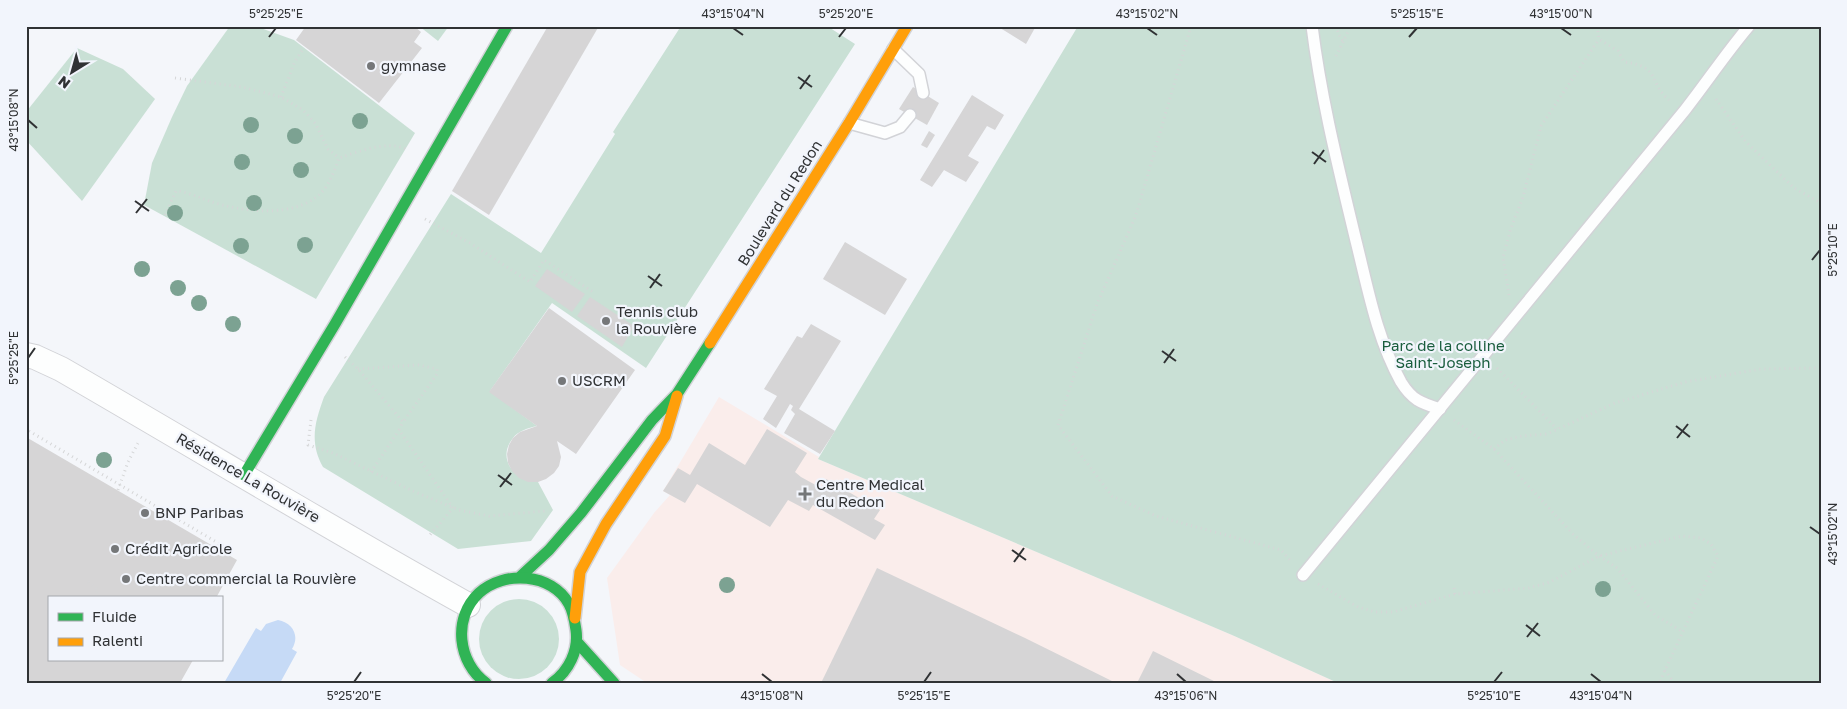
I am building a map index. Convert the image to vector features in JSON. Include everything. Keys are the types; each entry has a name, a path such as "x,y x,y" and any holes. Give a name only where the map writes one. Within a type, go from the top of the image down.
{"street":[{"path":"244,475 340,315 507,26"},
{"name":"Boulevard du Redon","path":"521,576 549,550 581,513 652,420 677,394 849,123 907,26"},
{"name":"Résidence La Rouvière","path":"26,355 61,369 468,605"},
{"name":"Boulevard du Redon","path":"575,618 580,572 606,524 665,436 677,394"},
{"path":"486,683 480,680 468,664 460,644 461,624 468,605 482,589 500,579 521,576 539,580 555,588 567,602 575,618 577,642 571,663 558,680 552,683"},
{"path":"577,642 614,683"},
{"path":"462,676 468,664"}],"lane":[{"path":"1312,26 1318,75 1344,193 1380,336 1402,383 1418,402 1440,409"},
{"path":"1303,575 1685,110 1726,52 1749,26"},
{"path":"893,50 919,74 923,93"},
{"path":"849,123 884,133 900,128 910,116"}],"path":[{"path":"1191,26 1136,215 1097,304 1058,425 1112,496 1156,516 1281,550 1303,575 1358,607 1375,612 1393,612 1455,594 1529,588 1550,582 1600,556 1682,536 1701,538 1711,544 1718,556 1659,683"},
{"path":"1336,26 1344,42"},
{"path":"1513,320 1503,257 1510,228 1523,197 1541,126 1599,39 1598,26 1608,29 1610,26"},
{"path":"1599,39 1618,51 1624,62 1642,65 1652,74 1661,92 1685,110"},
{"path":"281,97 293,66 304,48"},
{"path":"175,78 242,86 281,97 303,110 315,123 328,149 339,158"},
{"path":"1704,85 1725,109 1746,142 1794,188 1821,203"},
{"path":"164,216 176,191 183,191 209,201 238,208 278,210 300,206 322,192 339,158 365,150 391,146 408,150"},
{"path":"425,219 470,243 530,282 544,260 593,292"},
{"path":"1485,354 1557,429"},
{"path":"343,356 358,370 403,422"},
{"path":"358,370 418,365 437,369 436,374 371,472"},
{"path":"1494,449 1505,440 1522,436 1547,434 1615,403 1685,382 1761,369 1821,368"},
{"path":"1440,409 1494,449 1572,534 1617,568 1655,615 1683,632"},
{"path":"118,490 128,462 150,420"},
{"path":"399,430 453,508"},
{"path":"29,431 223,546 221,550"},
{"path":"308,445 333,453 453,508 489,516 553,510"},
{"path":"429,536 453,508"},
{"path":"88,582 98,590 95,596"},
{"path":"1454,588 1455,594"},
{"path":"1665,670 1674,683"}],"shaded area":[{"path":"719,397 819,457 818,459 1232,635 1338,683 647,683 620,665 607,578 654,513 670,495 663,491"}],"green space":[{"path":"230,26 255,26 294,40 415,133 316,299 144,205 152,163 172,117 187,86"},
{"path":"419,26 449,26 438,41"},
{"path":"681,26 827,26 855,44 646,368 552,303 490,391 537,426 520,432 513,438 508,446 507,461 511,468 522,478 538,482 553,510 531,541 458,549 323,467 316,449 315,432 324,397 451,194 541,253 615,134 613,132"},
{"name":"Parc de la colline Saint-Joseph","path":"1078,26 1821,26 1821,683 1338,683 1232,635 818,459"},
{"path":"77,48 123,69 155,99 82,201 26,140 26,112"},
{"path":"519,599 534,602 547,611 556,624 559,639 556,654 547,667 534,676 519,679 504,676 491,667 482,654 479,639 482,624 491,611 504,602"}],"water":[{"path":"278,620 288,624 294,631 295,639 292,649 297,652 280,683 224,683 256,628 261,631 266,624"}],"building":[{"name":"gymnase","path":"306,26 414,26 421,32 414,42 422,48 379,103 296,40"},
{"path":"548,26 599,26 489,215 452,191"},
{"path":"997,26 1036,26 1026,44"},
{"path":"913,87 939,103 927,125 899,109"},
{"path":"972,95 1004,115 995,130 987,126 968,156 979,162 966,182 944,170 932,187 920,180"},
{"path":"929,131 935,135 927,148 921,145"},
{"path":"845,242 907,279 885,315 823,279"},
{"name":"Tennis club la Rouvière","path":"547,269 585,294 572,312 535,286"},
{"name":"Tennis club la Rouvière","path":"590,297 634,326 622,347 577,316"},
{"name":"USCRM","path":"549,308 635,370 576,454 557,441 561,457 559,466 546,479 538,482 528,482 519,478 512,471 508,463 507,454 513,438 520,432 537,426 489,392"},
{"path":"811,324 841,341 799,409 835,431 820,454 784,433 795,414 791,410 793,406 790,404 776,428 763,419 777,396 764,389 797,336 802,338"},
{"path":"767,429 807,453 795,472 801,477 821,488 826,479 880,510 874,519 885,525 875,540 813,505 809,511 788,500 770,527 697,484 685,503 663,491 678,468 690,475 709,443 745,465"},
{"name":"Centre commercial la Rouvière","path":"26,437 237,560 217,596 48,596 48,662 192,662 180,683 26,683"},
{"path":"877,568 1025,638 1116,683 821,683"},
{"path":"1153,651 1218,683 1137,683"}],"traffic: fast":[{"path":"244,475 335,324 507,26"},
{"path":"521,576 549,550 581,513 652,420 677,394 710,343"},
{"path":"486,683 469,664 464,652 462,627 465,615 470,603 479,593 489,586 514,578 527,578 551,586 561,594 572,610 577,638 576,645 568,666 552,683"},
{"path":"577,642 614,683"}],"traffic: slow":[{"path":"710,343 849,123 907,26"},
{"path":"575,618 580,572 606,524 665,436 677,396"}],"place":[{"name":"gymnase","path":"371,66"},
{"name":"Tennis club la Rouvière","path":"606,321"},
{"name":"USCRM","path":"562,381"},
{"name":"Centre Medical du Redon","path":"805,494"},
{"name":"BNP Paribas","path":"145,513"},
{"name":"Crédit Agricole","path":"115,549"},
{"name":"Centre commercial la Rouvière","path":"126,579"}]}
